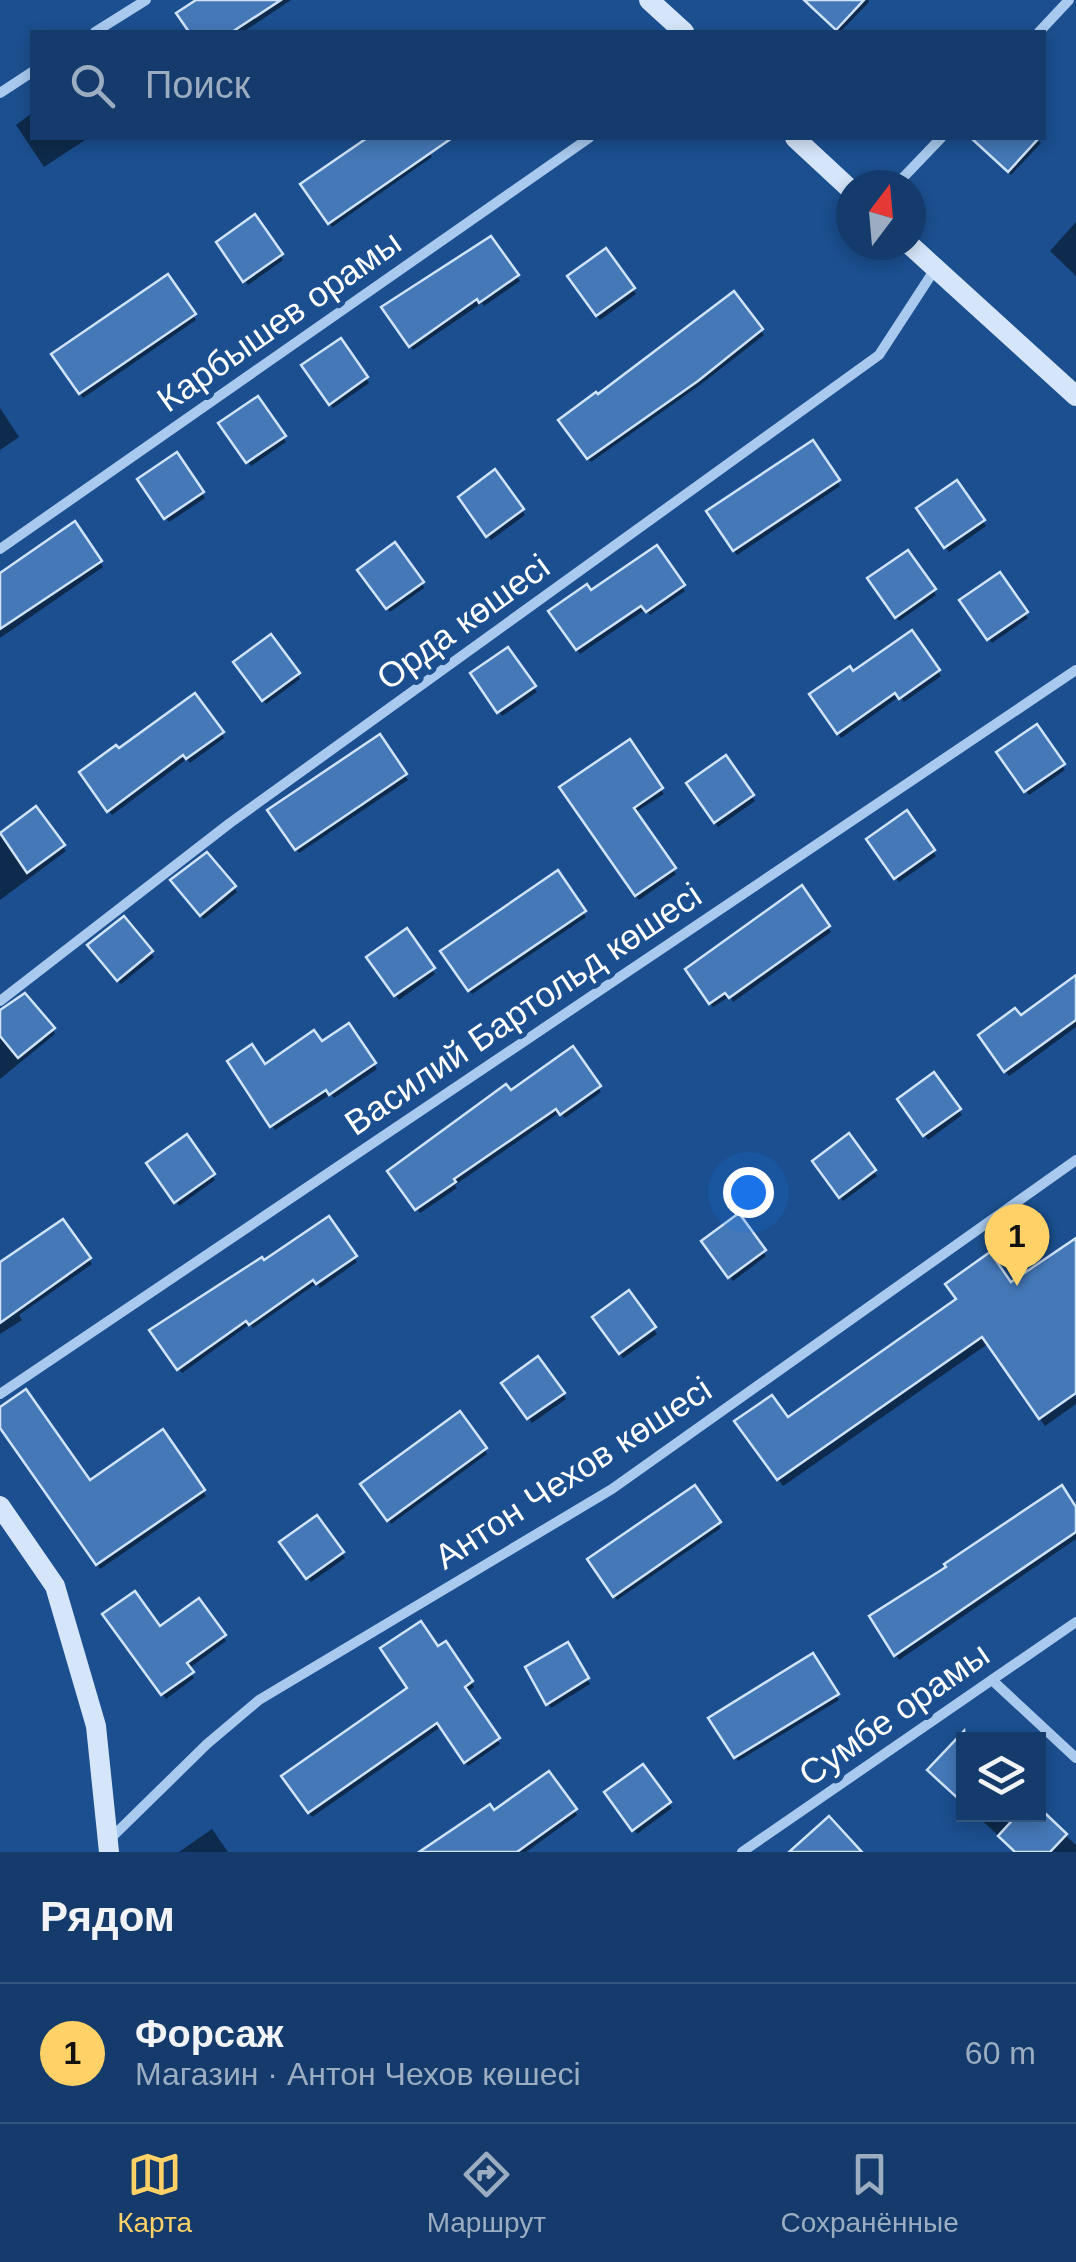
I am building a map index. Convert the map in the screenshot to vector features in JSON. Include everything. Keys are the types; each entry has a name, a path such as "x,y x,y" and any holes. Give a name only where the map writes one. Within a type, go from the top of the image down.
{"street":[{"path":"98,30 146,0"},
{"path":"649,0 682,30"},
{"path":"1041,30 1070,0"},
{"path":"0,93 30,73"},
{"name":"Карбышев орамы","path":"0,549 587,140"},
{"path":"797,140 836,176"},
{"path":"910,170 939,140"},
{"path":"926,260 1076,396"},
{"name":"Орда көшесі","path":"0,1001 230,823 879,356 935,268"},
{"name":"Василий Бартольд көшесі","path":"0,1394 1076,670"},
{"name":"Антон Чехов көшесі","path":"109,1846 206,1744 259,1700 612,1489 1076,1160"},
{"path":"0,1506 55,1586 96,1726 109,1846"},
{"name":"Сумбе орамы","path":"742,1852 1076,1622"},
{"path":"992,1680 1076,1758"}],"building":[{"path":"196,0 281,0 235,30 188,30 176,13"},
{"path":"804,0 864,0 836,30"},
{"path":"364,140 449,140 328,224 300,184"},
{"path":"973,140 1037,140 1008,172"},
{"path":"255,214 283,254 243,282 216,242"},
{"path":"491,236 519,275 409,347 381,307"},
{"path":"606,248 635,288 596,316 567,276"},
{"path":"168,274 196,314 79,394 51,354"},
{"path":"734,291 763,329 698,381 587,459 558,420"},
{"path":"341,338 368,377 329,405 301,365"},
{"path":"258,396 286,436 246,463 218,423"},
{"path":"813,440 840,480 733,551 706,511"},
{"path":"177,452 204,492 164,519 137,479"},
{"path":"495,469 524,509 486,537 458,497"},
{"path":"957,480 985,520 944,548 916,508"},
{"path":"75,521 102,561 0,629 0,573"},
{"path":"395,542 424,582 386,609 357,570"},
{"path":"657,545 685,585 646,612 641,606 576,650 548,611 587,584 591,590"},
{"path":"908,550 936,589 895,618 867,578"},
{"path":"1000,572 1028,612 987,640 959,600"},
{"path":"912,630 940,670 899,699 895,693 837,734 809,694 850,666 853,671"},
{"path":"271,634 300,673 262,701 233,662"},
{"path":"508,647 536,686 497,713 470,673"},
{"path":"195,693 224,732 186,759 183,755 107,812 79,772"},
{"path":"1037,724 1065,764 1024,792 996,752"},
{"path":"380,734 407,774 295,850 267,810"},
{"path":"630,739 663,788 634,808 676,868 635,896 559,787"},
{"path":"726,755 754,795 714,823 686,783"},
{"path":"36,806 65,845 27,873 0,833"},
{"path":"907,810 935,850 894,879 866,839"},
{"path":"207,852 236,886 200,916 170,880"},
{"path":"558,870 586,911 468,991 440,951"},
{"path":"802,885 830,926 729,998 725,993 709,1004 685,969"},
{"path":"124,916 153,951 117,981 87,945"},
{"path":"407,928 435,968 394,996 366,957"},
{"path":"1076,975 1076,1020 1004,1072 978,1035 1015,1008 1021,1015"},
{"path":"25,993 55,1028 18,1058 0,1036 0,1010"},
{"path":"349,1023 376,1063 329,1095 326,1090 270,1127 227,1061 252,1044 265,1064 314,1030 322,1041"},
{"path":"573,1046 601,1086 560,1115 556,1109 415,1210 387,1171 506,1084 511,1090"},
{"path":"934,1072 961,1109 923,1136 897,1099"},
{"path":"849,1133 876,1170 839,1198 812,1161"},
{"path":"187,1134 215,1174 174,1203 146,1163"},
{"path":"739,1213 766,1250 728,1278 701,1241"},
{"path":"329,1216 357,1256 316,1284 313,1280 249,1325 246,1321 177,1370 149,1330"},
{"path":"63,1219 91,1258 0,1323 0,1262"},
{"path":"1076,1238 1076,1393 1039,1419 982,1337 777,1480 734,1421 772,1395 788,1417 956,1299 945,1284 990,1252 1011,1282"},
{"path":"629,1290 656,1327 619,1354 592,1317"},
{"path":"538,1356 565,1393 527,1419 501,1383"},
{"path":"26,1389 90,1480 163,1429 205,1490 96,1565 0,1428 0,1407"},
{"path":"460,1411 487,1448 387,1521 360,1484"},
{"path":"695,1485 721,1522 613,1597 587,1559"},
{"path":"1062,1485 1076,1507 1076,1532 894,1656 869,1616"},
{"path":"317,1515 344,1552 306,1579 279,1542"},
{"path":"135,1591 160,1626 199,1598 226,1635 187,1663 194,1672 161,1695 102,1614"},
{"path":"421,1621 438,1646 446,1641 473,1681 465,1687 500,1738 464,1763 437,1723 308,1813 281,1776 407,1688 380,1648"},
{"path":"568,1642 589,1678 546,1705 525,1667"},
{"path":"813,1653 839,1694 734,1758 708,1718"},
{"path":"956,1739 956,1797 927,1770"},
{"path":"643,1764 671,1802 632,1831 604,1792"},
{"path":"549,1771 577,1809 517,1852 419,1852 490,1804 494,1810"},
{"path":"1046,1814 1067,1834 1050,1852 1015,1852 998,1836 1011,1822 1046,1822"},
{"path":"829,1816 862,1852 789,1852"}],"place":[{"name":"Форсаж","path":"1017,1286"}]}
